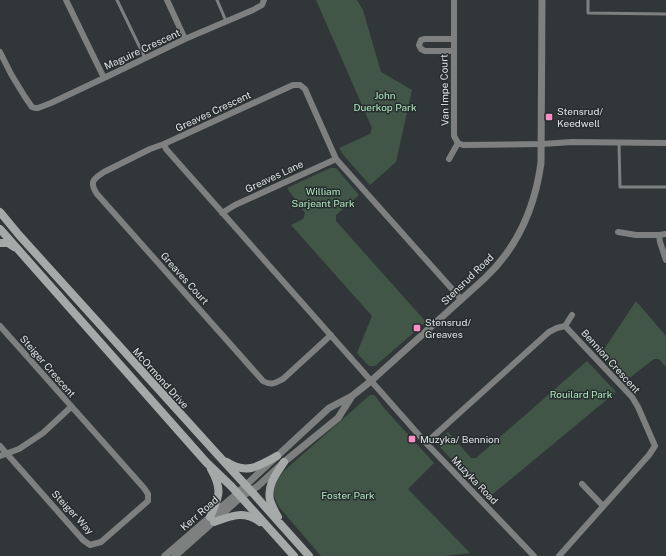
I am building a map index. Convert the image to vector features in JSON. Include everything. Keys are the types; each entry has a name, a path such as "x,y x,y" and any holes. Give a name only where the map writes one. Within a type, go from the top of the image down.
{"main road":[{"name":"McOrmond Drive","path":"3,217 309,556"},
{"path":"0,229 206,462 239,495 294,556"},
{"path":"0,243 8,243 18,249"},
{"path":"217,454 234,466 247,469 281,459"},
{"path":"280,524 270,500 270,490 281,459"},
{"path":"206,462 215,477 219,495 212,519 241,514 254,518 272,531"}],"street":[{"name":"Maguire Crescent","path":"66,0 104,78 185,39 262,5 264,0"},
{"path":"167,0 185,39"},
{"name":"Van Impe Court","path":"454,0 454,136 458,142"},
{"name":"Stensrud Road","path":"249,488 281,459 329,408 352,396 371,381 492,271 507,253 520,232 530,210 537,187 541,163 542,0"},
{"path":"453,39 425,39 421,40 419,45 420,49 425,51 454,51"},
{"path":"0,52 25,97 32,107 35,108 51,103 104,78"},
{"name":"Greaves Crescent","path":"164,144 293,85 300,85 305,89 336,159 461,299"},
{"path":"449,158 458,142 463,144 542,144 572,142 666,143"},
{"path":"164,144 166,149 331,335"},
{"name":"Greaves Court","path":"164,144 150,149 97,176 93,182 93,188 97,194 263,381 268,384 283,379 331,335"},
{"name":"Greaves Lane","path":"222,213 235,205 336,159"},
{"path":"0,229 3,217"},
{"path":"618,232 659,235 666,234"},
{"path":"659,235 666,260"},
{"path":"426,443 549,332 565,326 572,315"},
{"name":"Steiger Crescent","path":"0,326 71,407 43,433 19,449 0,456"},
{"name":"Bennion Crescent","path":"559,556 649,455 654,446 638,407 632,397 565,326"},
{"name":"Muzyka Road","path":"331,335 426,443 534,556"},
{"name":"Stensrud Road","path":"281,459 338,418 352,396"},
{"name":"Steiger Way","path":"6,453 83,540 90,545 101,542 148,501 148,494 71,407"},
{"path":"0,446 6,453"},
{"path":"582,484 603,506"},
{"name":"Kerr Road","path":"165,556 249,488"},
{"name":"Kerr Road","path":"175,556 205,528 212,519"}],"lane":[{"path":"117,0 145,58"},
{"path":"217,0 226,21"},
{"path":"588,0 588,13 666,14"},
{"path":"619,143 620,187 666,187"}],"green space":[{"name":"John Duerkop Park","path":"316,0 357,0 363,10 381,72 412,90 396,162 370,185 339,148 370,134 372,128"},
{"name":"William Sarjeant Park","path":"330,168 336,168 359,195 336,215 336,221 426,322 375,366 369,366 357,353 372,316 291,225 303,219 305,213 287,188"},
{"path":"636,301 666,336 666,367 659,359 654,359 627,380 601,354"},
{"name":"Rouilard Park","path":"587,361 616,392 488,498 438,445 440,439 448,432 471,458 476,458"},
{"name":"Foster Park","path":"370,395 374,395 376,397 384,408 434,463 408,489 470,553 445,556 321,556 279,507 274,496 274,488 275,484 285,470"}],"place":[{"name":"Stensrud/ Keedwell","path":"549,117"},
{"name":"Stensrud/ Greaves","path":"417,328"},
{"name":"Muzyka/ Bennion","path":"412,439"}]}
